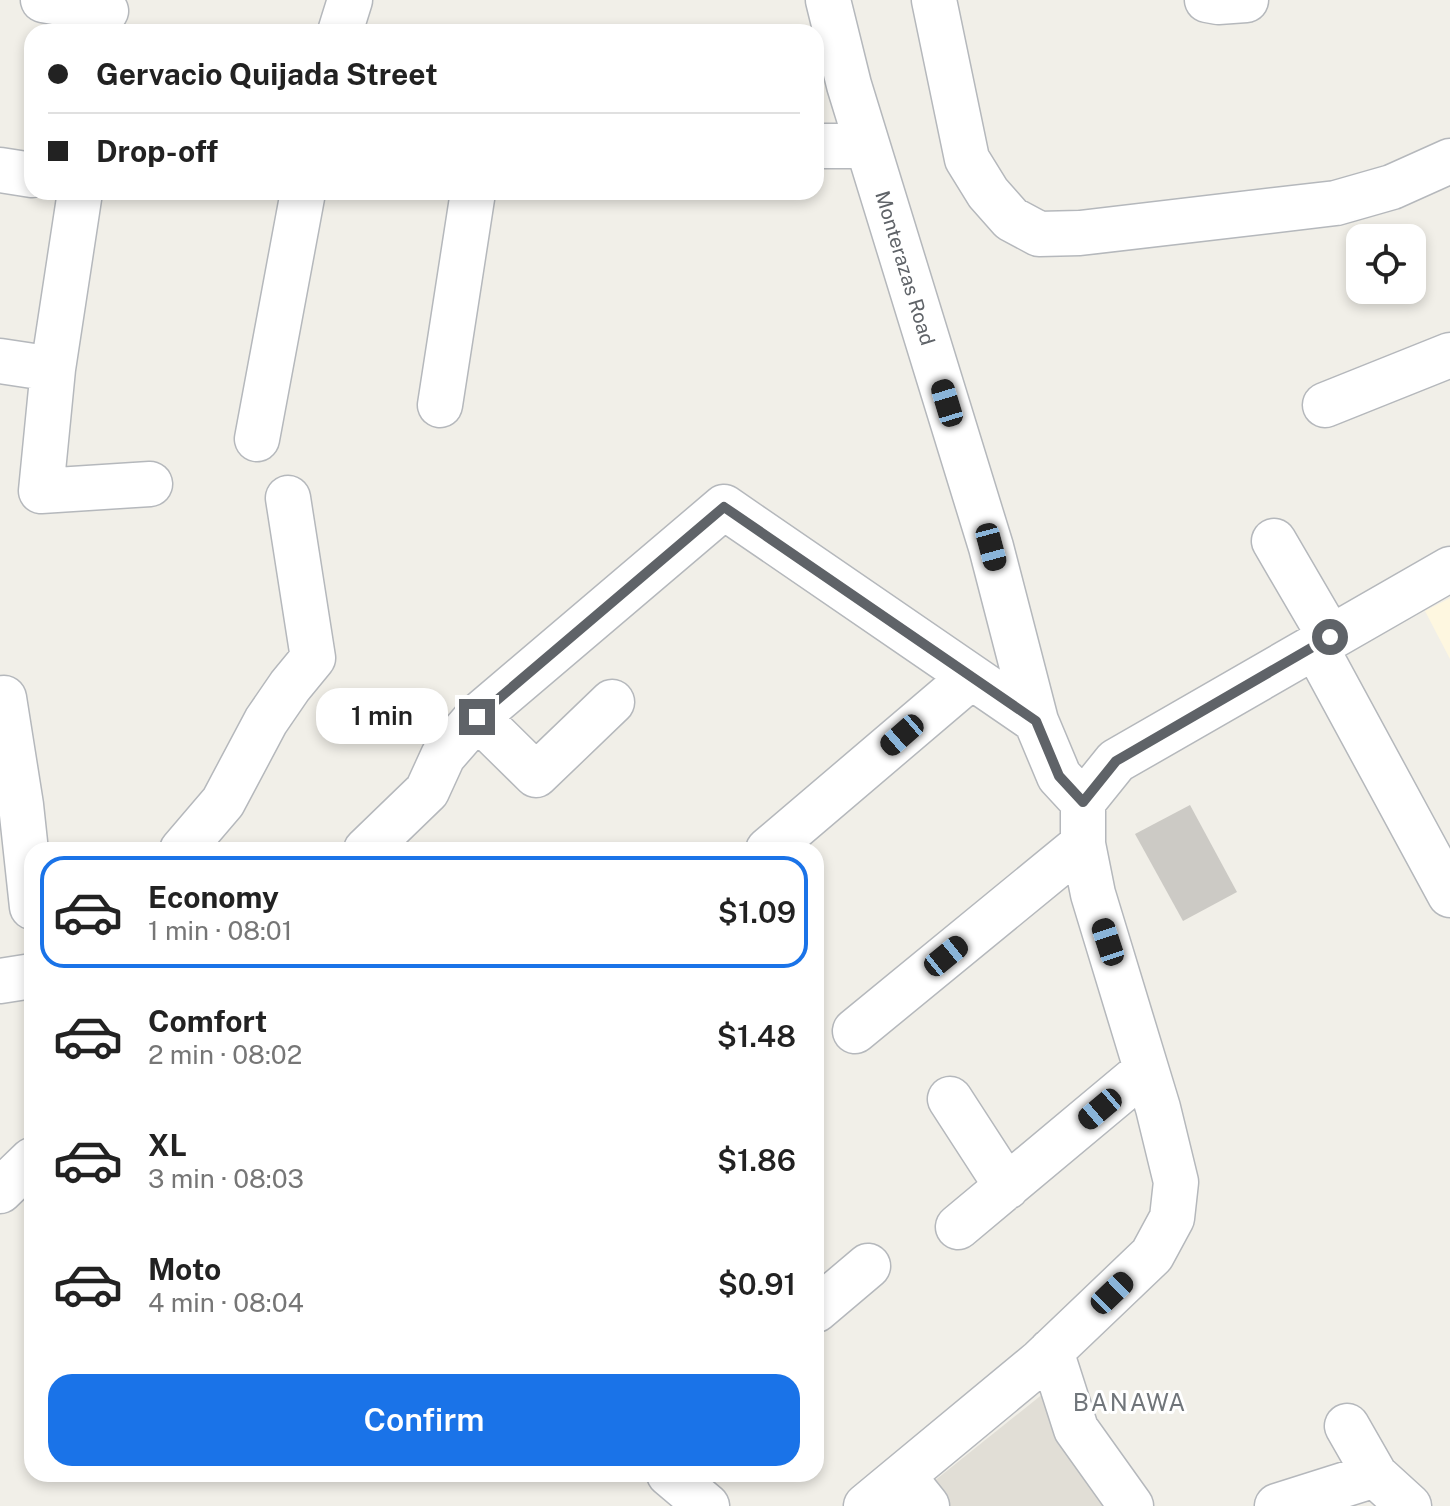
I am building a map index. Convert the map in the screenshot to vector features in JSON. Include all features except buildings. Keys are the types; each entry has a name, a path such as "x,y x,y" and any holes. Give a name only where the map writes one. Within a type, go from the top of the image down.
{"street":[{"path":"43,0 106,14"},
{"path":"342,24 350,0"},
{"name":"Monterazas Road","path":"828,0 867,146 991,547 1036,721 1083,823"},
{"path":"934,0 967,159 988,193 1011,219 1039,234 1080,233 1336,203 1392,187 1450,161"},
{"path":"1207,0 1246,0"},
{"path":"824,146 867,146"},
{"path":"0,170 24,174"},
{"path":"79,200 53,369 41,491 150,484"},
{"path":"257,439 302,200"},
{"path":"440,405 472,200"},
{"path":"1325,405 1450,355"},
{"path":"0,361 53,369"},
{"path":"189,842 223,802 266,721 313,658 288,498"},
{"path":"374,842 427,791 443,756 477,717 724,507 1036,721"},
{"path":"1274,541 1450,895"},
{"path":"855,1031 1083,823 1116,761 1450,569"},
{"path":"777,842 970,678"},
{"path":"4,698 25,842"},
{"path":"477,717 536,775 612,702"},
{"path":"866,1506 915,1491 1051,1351 1152,1255 1172,1218 1176,1182 1093,894 1083,823"},
{"path":"0,981 24,977"},
{"path":"958,1227 1146,1070"},
{"path":"950,1099 1007,1187"},
{"path":"0,1191 24,1168"},
{"path":"824,1303 868,1266"},
{"path":"1051,1351 1076,1429 1131,1506"},
{"path":"1347,1426 1375,1475 1409,1506"},
{"path":"1277,1506 1375,1475"},
{"path":"678,1482 707,1506"}],"shaded area":[{"path":"1450,598 1450,659 1425,611"},
{"path":"1044,1393 1127,1506 903,1506"}],"district":[{"name":"BANAWA","path":"1130,1402"}],"route":[{"path":"477,717 724,507 1036,721 1059,776 1083,802 1116,761 1330,637"}]}
